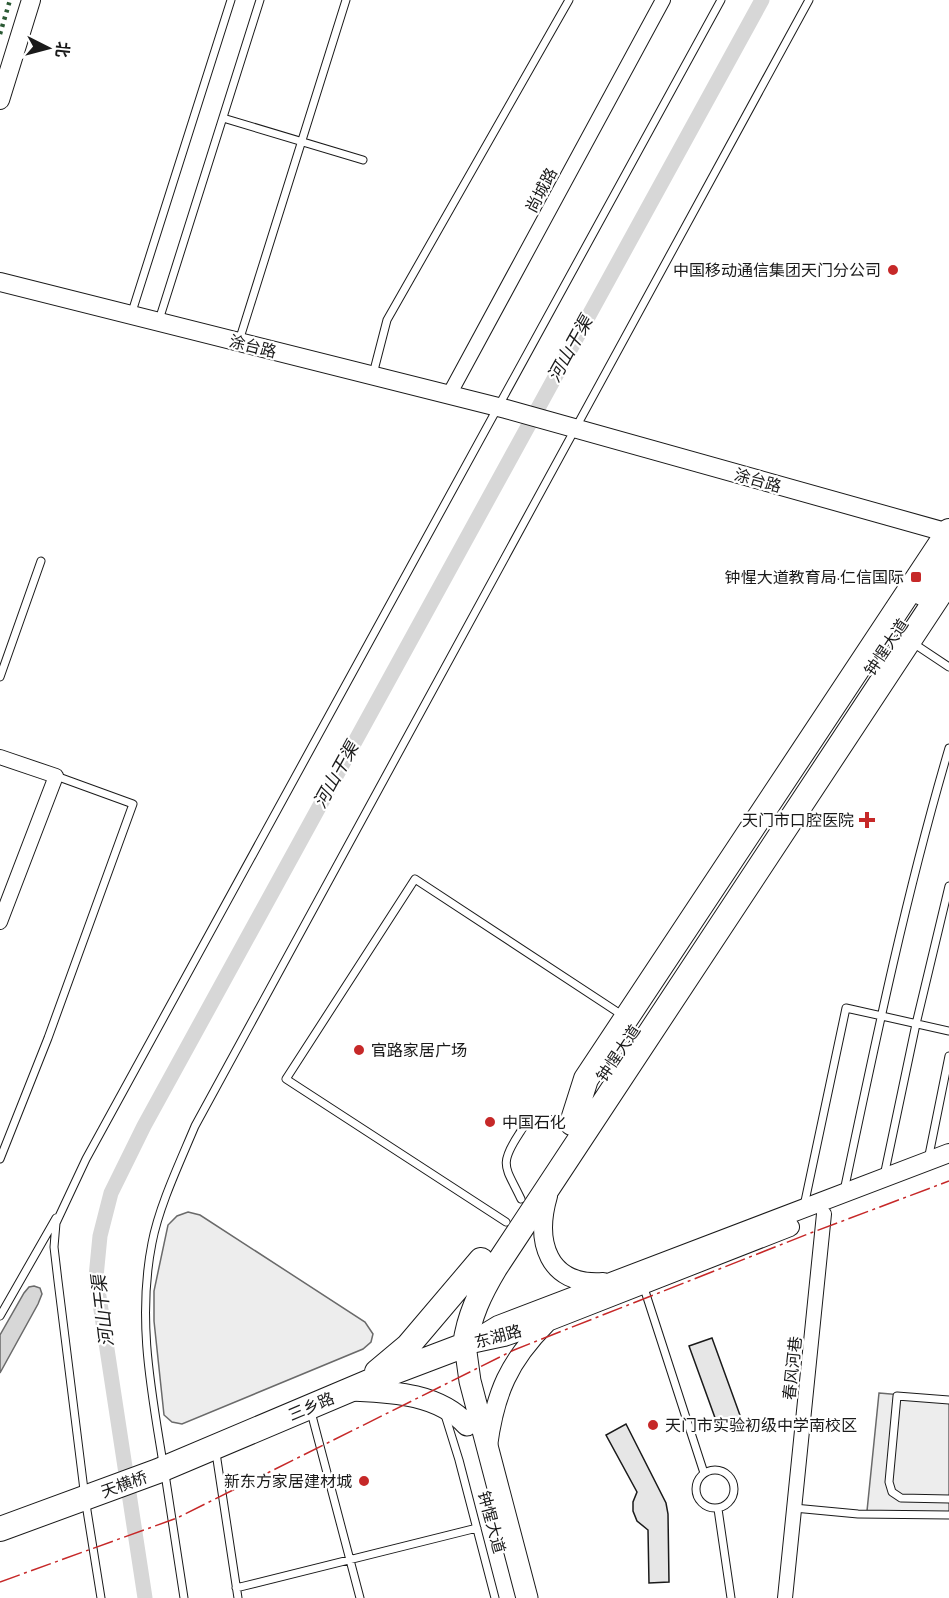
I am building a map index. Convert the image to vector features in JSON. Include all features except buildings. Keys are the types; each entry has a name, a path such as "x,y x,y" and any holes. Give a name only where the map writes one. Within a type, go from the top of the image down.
{"highway":[{"path":"572,1122 586,1079 949,537"},
{"name":"钟惺大道","path":"458,1348 453,1324 462,1295 481,1260 949,537"},
{"name":"钟惺大道","path":"458,1348 485,1284 552,1180 729,922 949,580"},
{"path":"729,922 949,602"},
{"path":"350,1390 377,1372 408,1346 481,1260"},
{"name":"三乡路","path":"161,1470 350,1390 458,1348"},
{"name":"天横桥","path":"87,1497 161,1470"},
{"path":"0,1529 87,1497"}],"main road":[{"path":"0,100 31,0"},
{"name":"涂台路","path":"0,282 502,408 949,537"},
{"name":"东湖路","path":"458,1348 504,1337 550,1321 640,1278 803,1209 949,1153"},
{"name":"东湖路","path":"458,1348 498,1325 611,1282 640,1278 824,1214 949,1165"},
{"path":"552,1180 542,1226 544,1244 549,1256 562,1271 571,1277 584,1281 611,1282"},
{"path":"488,1451 494,1410 502,1386 523,1349 550,1321"},
{"name":"钟惺大道","path":"458,1348 454,1376 512,1598"},
{"name":"钟惺大道","path":"458,1348 470,1381 527,1598"},
{"path":"350,1390 399,1393 440,1405 452,1411 467,1425"}],"street":[{"name":"尚城路","path":"449,395 663,0"},
{"path":"0,757 56,776 0,922"},
{"name":"春风河巷","path":"785,1598 824,1214"}],"lane":[{"path":"130,315 231,0"},
{"path":"158,322 260,0"},
{"path":"238,342 346,0"},
{"path":"372,376 387,320 569,0"},
{"path":"101,1598 54,1247 56,1223 86,1159 502,408 721,0"},
{"path":"184,1598 161,1470 147,1366 144,1309 152,1242 172,1180 195,1126 572,427 809,0"},
{"path":"223,118 363,160"},
{"path":"0,677 41,561"},
{"path":"919,646 949,668"},
{"path":"843,1194 880,1016 932,805 949,748"},
{"path":"0,1159 48,1038 133,804 56,776"},
{"path":"506,1222 286,1079 416,879 626,1018"},
{"path":"883,1178 949,886"},
{"path":"803,1209 846,1008 949,1031"},
{"path":"928,1161 949,1056"},
{"path":"521,1199 507,1169 505,1159 522,1128 535,1119 572,1122"},
{"path":"0,1316 66,1200"},
{"path":"640,1278 704,1473"},
{"path":"949,1400 897,1396 889,1482 892,1492 901,1498 949,1499"},
{"path":"440,1405 451,1429 495,1598"},
{"path":"310,1407 360,1598"},
{"path":"215,1447 238,1598"},
{"path":"717,1470 729,1475 733,1480 735,1492 733,1498 724,1507 718,1509 706,1506 698,1497 697,1484 704,1473 717,1470"},
{"path":"794,1508 858,1514 949,1515"},
{"path":"718,1509 731,1598"},
{"path":"236,1588 477,1528"}],"shaded area":[{"path":"188,1212 200,1215 365,1322 373,1334 371,1342 363,1349 182,1424 172,1422 164,1415 154,1321 154,1291 168,1225 177,1216"},
{"path":"29,1287 40,1288 42,1294 0,1373 0,1335 24,1293"},
{"path":"879,1393 949,1399 949,1512 867,1511"}],"waterway":[{"name":"河山干渠","path":"145,1598 96,1277 100,1236 111,1193 144,1126 762,0"}],"hedge":[{"path":"0,34 10,0"}],"power":[{"path":"0,1582 177,1518 514,1350 949,1181"}],"place":[{"name":"中国移动通信集团天门分公司","path":"893,270"},
{"name":"钟惺大道教育局·仁信国际","path":"916,577"},
{"name":"天门市口腔医院","path":"867,820"},
{"name":"官路家居广场","path":"359,1050"},
{"name":"中国石化","path":"490,1122"},
{"name":"天门市实验初级中学南校区","path":"653,1425"},
{"name":"新东方家居建材城","path":"364,1481"}]}
